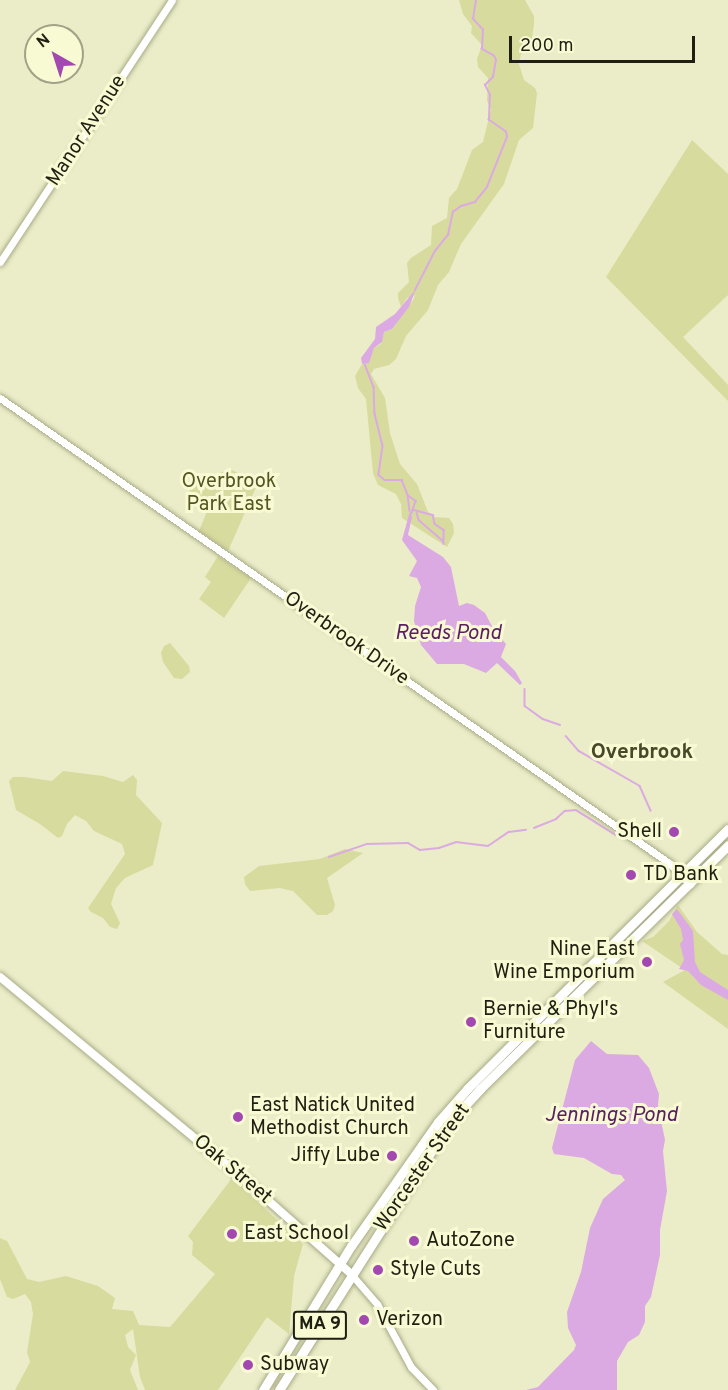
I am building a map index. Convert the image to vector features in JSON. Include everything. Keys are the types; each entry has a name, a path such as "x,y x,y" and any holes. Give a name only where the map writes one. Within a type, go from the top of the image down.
{"highway":[{"name":"Worcester Street","path":"263,1390 340,1264 414,1153 453,1105 728,829"},
{"name":"Worcester Street","path":"279,1390 431,1149 461,1110 728,845"}],"main road":[{"name":"Oak Street","path":"0,978 243,1178 351,1274"}],"street":[{"name":"Manor Avenue","path":"0,262 172,0"},
{"name":"Overbrook Drive","path":"0,398 669,863 690,884"},
{"name":"Oak Street","path":"351,1274 376,1302 411,1367 433,1390"}],"green space":[{"path":"459,0 525,0 534,16 534,24 532,38 521,54 519,64 524,80 535,88 537,93 533,128 519,140 504,184 461,244 449,272 438,285 428,310 406,336 396,359 389,365 374,369 371,374 385,398 390,433 400,464 417,484 428,512 434,517 449,518 453,524 454,533 447,547 402,518 401,504 396,494 378,485 373,473 366,399 358,388 355,376 362,364 365,365 374,348 381,344 384,332 392,329 413,300 415,295 407,298 401,307 398,298 398,293 409,282 407,263 431,245 432,226 447,218 449,198 457,189 472,150 483,142 491,109 487,101 488,78 478,67 477,59 482,45 471,33 472,26 463,14"},
{"path":"692,140 728,174 728,295 683,337 728,385 728,401 606,277"},
{"name":"Overbrook Park East","path":"230,469 258,483 228,551 199,531 210,504 184,487"},
{"path":"218,556 251,578 224,618 199,599 211,582 205,577"},
{"path":"170,643 189,666 190,672 182,679 174,678 163,662 161,653 164,646"},
{"path":"63,771 103,776 123,782 133,775 137,780 136,795 162,823 153,865 125,878 116,888 111,904 120,923 117,929 110,927 103,918 88,908 125,854 122,844 94,831 86,821 75,815 67,824 62,836 58,838 16,810 9,781 13,777 52,781"},
{"path":"345,849 363,853 327,878 335,905 333,911 327,915 317,915 293,891 280,888 250,891 245,884 244,877 259,866 320,859"},
{"path":"678,905 697,932 722,954 728,955 728,1029 663,982 685,970 642,941 653,937 669,921"},
{"path":"232,1178 303,1244 294,1276 289,1334 267,1317 218,1390 145,1390 140,1377 133,1329 125,1335 128,1347 136,1355 130,1370 138,1390 15,1390 30,1362 27,1352 33,1314 31,1302 25,1294 13,1299 7,1297 0,1279 0,1238 7,1241 27,1279 39,1282 66,1276 98,1286 115,1298 112,1309 133,1311 139,1325 170,1327 215,1274 192,1255 193,1242 188,1236"}],"water":[{"path":"416,289 409,307 392,329 384,332 382,342 374,348 369,363 362,364 361,358 375,339 376,327 395,314"},
{"name":"Reeds Pond","path":"410,511 412,517 408,535 443,557 451,567 459,606 467,603 485,613 494,630 506,644 501,657 515,671 522,683 520,685 497,663 486,673 464,664 437,664 421,645 414,621 415,606 421,587 417,578 409,576 417,561 402,540"},
{"path":"677,909 693,931 695,962 700,972 728,990 728,1000 701,985 688,971 679,969 684,960 680,944 683,940 681,929 672,914"},
{"name":"Jennings Pond","path":"591,1041 607,1054 638,1055 649,1068 659,1094 658,1106 665,1140 663,1151 667,1191 660,1230 660,1255 651,1297 645,1306 645,1322 639,1335 628,1342 617,1361 617,1390 526,1390 538,1387 574,1350 576,1345 568,1328 567,1312 581,1272 590,1228 603,1199 625,1180 621,1175 612,1174 584,1158 554,1154 552,1148 575,1060"}],"waterway":[{"path":"415,290 435,251 448,235 453,212 461,206 475,202 487,187 507,137 506,132 489,120 490,95 485,85 493,77 496,60 494,56 482,49 483,30 473,19 476,0"},
{"path":"365,364 374,387 375,414 383,446 379,475 385,480 402,480 408,495 410,511"},
{"path":"409,496 416,501 412,513"},
{"path":"414,510 433,515 435,524 444,530 444,544"},
{"path":"417,513 419,520 443,541"},
{"path":"525,689 525,706 543,719 560,725"},
{"path":"566,736 579,751 640,786 651,811"},
{"path":"534,828 556,819 565,811 576,810 616,835"},
{"path":"329,857 367,844 408,843 420,850 439,848 456,842 488,846 509,832 526,830"}],"place":[{"name":"Shell","path":"674,832"},
{"name":"TD Bank","path":"631,875"},
{"name":"Nine East Wine Emporium","path":"647,962"},
{"name":"Bernie & Phyl's Furniture","path":"471,1022"},
{"name":"East Natick United Methodist Church","path":"238,1117"},
{"name":"Jiffy Lube","path":"392,1156"},
{"name":"East School","path":"232,1234"},
{"name":"AutoZone","path":"414,1241"},
{"name":"Style Cuts","path":"378,1270"},
{"name":"Verizon","path":"364,1320"},
{"name":"Subway","path":"248,1365"}],"district":[{"name":"Overbrook","path":"642,753"}]}
